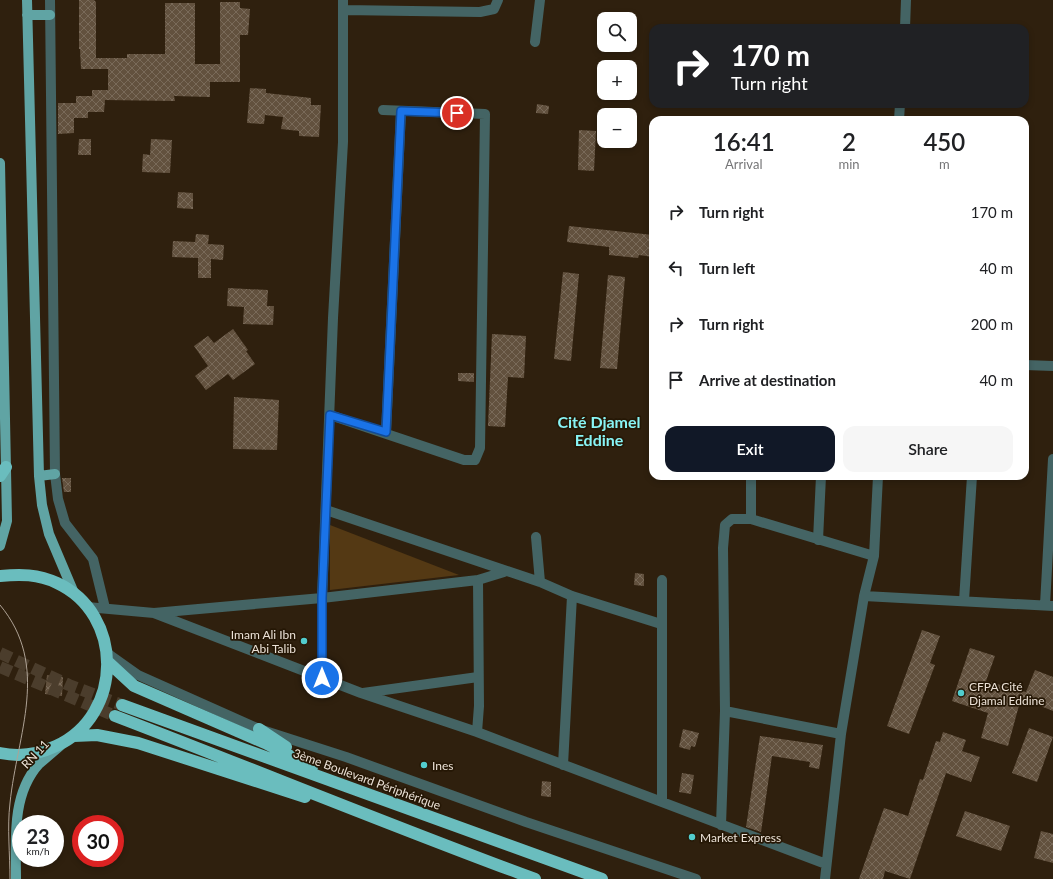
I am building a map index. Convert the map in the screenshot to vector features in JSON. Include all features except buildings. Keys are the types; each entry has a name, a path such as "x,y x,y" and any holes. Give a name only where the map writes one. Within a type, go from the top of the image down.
{"highway":[{"path":"0,576 18,574 38,576 57,583 74,593 88,607 98,623 106,642 107,679 103,695 96,711 86,725 69,740"},
{"path":"107,658 134,686 265,743 304,762"},
{"name":"3ème Boulevard Périphérique","path":"122,706 602,879"},
{"path":"115,716 267,774 392,826"},
{"path":"259,729 282,744 304,762 335,782"},
{"path":"0,753 31,754 48,750 69,740 97,735 138,743 392,826 535,879"}],"main road":[{"path":"27,0 39,476 42,505 48,534 74,593"},
{"path":"27,15 50,15"},
{"path":"0,163 3,472 6,521 0,546"},
{"path":"39,476 55,474"},
{"name":"RN 11","path":"16,879 16,821 20,800 27,781 39,765 69,740"}],"street":[{"path":"50,0 55,474 58,499 65,523 93,559 106,608"},
{"path":"322,678 322,598 336,257 343,142 343,5 480,12 494,9 498,0"},
{"path":"535,42 540,0"},
{"path":"905,24 906,0"},
{"path":"330,415 386,432 464,460 475,460 480,448 485,114 383,110"},
{"path":"386,432 401,111"},
{"path":"1029,365 1053,366"},
{"path":"864,596 1049,605 1053,459"},
{"path":"751,480 751,519"},
{"path":"818,540 821,480"},
{"path":"825,879 841,734 864,596 874,556 878,480"},
{"path":"964,601 972,480"},
{"path":"326,510 504,572 540,582 572,596 661,624"},
{"path":"721,825 725,711 724,528 728,521 732,519 751,519 874,556"},
{"path":"536,537 540,582"},
{"path":"88,607 154,613 322,598 478,580 504,572"},
{"path":"477,732 478,580"},
{"path":"662,580 662,802"},
{"path":"563,765 572,596"},
{"path":"154,613 361,693 477,732 826,864"},
{"path":"107,658 138,675 259,729 346,757 526,822 696,879"},
{"path":"361,693 478,677"},
{"path":"725,711 841,734"}],"shaded area":[{"path":"330,525 459,575 330,590"}],"tunnel":[{"path":"0,653 69,685 122,705"},
{"path":"0,667 115,716"}],"tram line":[{"path":"0,605 15,628 24,652 27,676 27,701 9,812 10,879"}],"place":[{"name":"Imam Ali Ibn Abi Talib","path":"304,641"},
{"name":"CFPA Cité Djamal Eddine","path":"961,693"},
{"name":"Ines","path":"424,765"},
{"name":"Market Express","path":"692,837"}],"district":[{"name":"Cité Djamel Eddine","path":"599,430"}],"route":[{"path":"322,678 322,598 330,415 386,432 401,111 457,113"}]}
